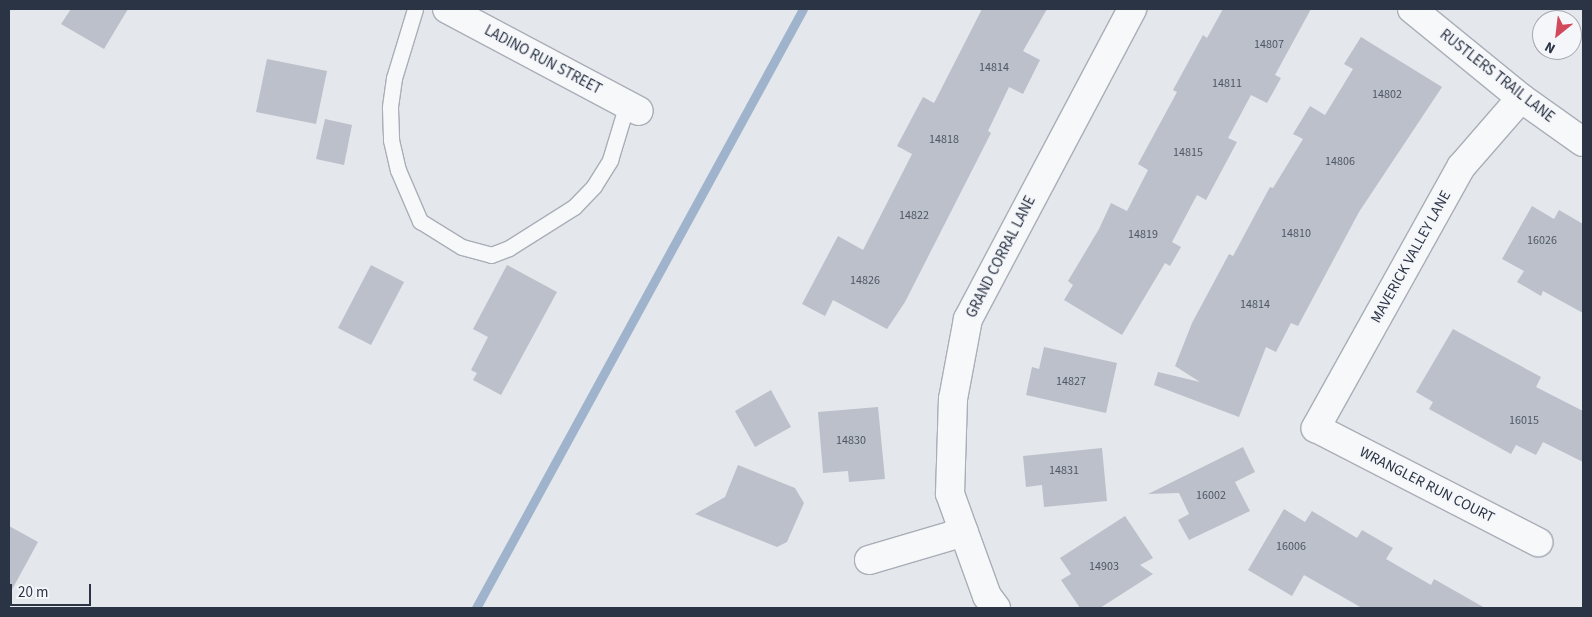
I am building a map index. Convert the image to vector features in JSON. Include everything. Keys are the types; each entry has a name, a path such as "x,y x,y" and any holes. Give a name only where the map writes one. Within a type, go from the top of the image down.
{"street":[{"name":"LADINO RUN STREET","path":"447,9 633,108"},
{"name":"GRAND CORRAL LANE","path":"996,608 987,596 950,494 953,399 968,319 1132,9"},
{"name":"RUSTLERS TRAIL LANE","path":"1412,9 1521,98 1583,142"},
{"name":"MAVERICK VALLEY LANE","path":"1316,428 1461,167 1521,98"},
{"name":"WRANGLER RUN COURT","path":"1316,428 1538,542"},
{"path":"869,560 964,532"}],"lane":[{"path":"415,9 394,78 391,140 398,170 420,222 462,247 491,255 554,222 574,207 594,186 610,160 633,108"}],"building":[{"path":"71,9 128,9 104,49 61,24"},
{"path":"982,9 1047,9 1023,51 1040,60 1023,94 1009,87 988,131 991,133 905,302 887,329 833,300 825,316 802,304 838,236 863,250 912,154 897,146 923,97 934,103"},
{"path":"1223,9 1311,9 1275,75 1281,78 1267,103 1251,95 1228,138 1237,142 1206,200 1197,195 1172,242 1181,247 1170,266 1165,263 1122,335 1064,300 1073,285 1068,281 1099,229 1111,203 1127,211 1148,170 1138,164 1177,92 1173,90 1203,35 1207,38"},
{"path":"1361,37 1442,87 1359,212 1298,326 1291,323 1276,352 1266,347 1239,417 1154,385 1158,372 1200,382 1175,366 1192,323 1229,254 1233,256 1270,187 1273,188 1303,139 1293,134 1310,106 1325,115 1353,69 1344,64"},
{"path":"267,59 327,71 316,124 256,112"},
{"path":"325,119 352,125 344,165 316,159"},
{"path":"1532,206 1554,219 1559,210 1583,224 1583,313 1543,291 1541,296 1517,282 1524,271 1502,259"},
{"path":"371,265 404,282 371,345 338,328"},
{"path":"507,265 557,292 501,395 473,380 477,373 471,370 488,337 473,329"},
{"path":"1453,329 1541,377 1536,387 1583,411 1583,462 1543,442 1536,455 1516,445 1511,454 1429,409 1433,402 1416,392"},
{"path":"1044,347 1117,363 1106,413 1026,395 1032,367 1039,369"},
{"path":"771,390 791,427 755,447 735,411"},
{"path":"878,407 885,479 849,482 848,471 823,473 818,412"},
{"path":"1243,447 1255,472 1235,482 1250,511 1189,540 1178,520 1189,514 1179,493 1148,494"},
{"path":"1102,448 1107,501 1044,507 1042,485 1026,487 1023,456"},
{"path":"738,465 795,488 804,503 787,542 777,547 695,514 725,497"},
{"path":"1284,509 1305,522 1312,511 1357,538 1362,530 1393,548 1386,559 1431,585 1434,579 1485,608 1362,608 1304,575 1292,596 1248,570"},
{"path":"1125,516 1153,558 1140,565 1153,574 1100,608 1080,608 1061,580 1071,574 1060,558"},
{"path":"9,526 38,542 9,595"}],"waterway":[{"path":"476,608 803,9"}]}
